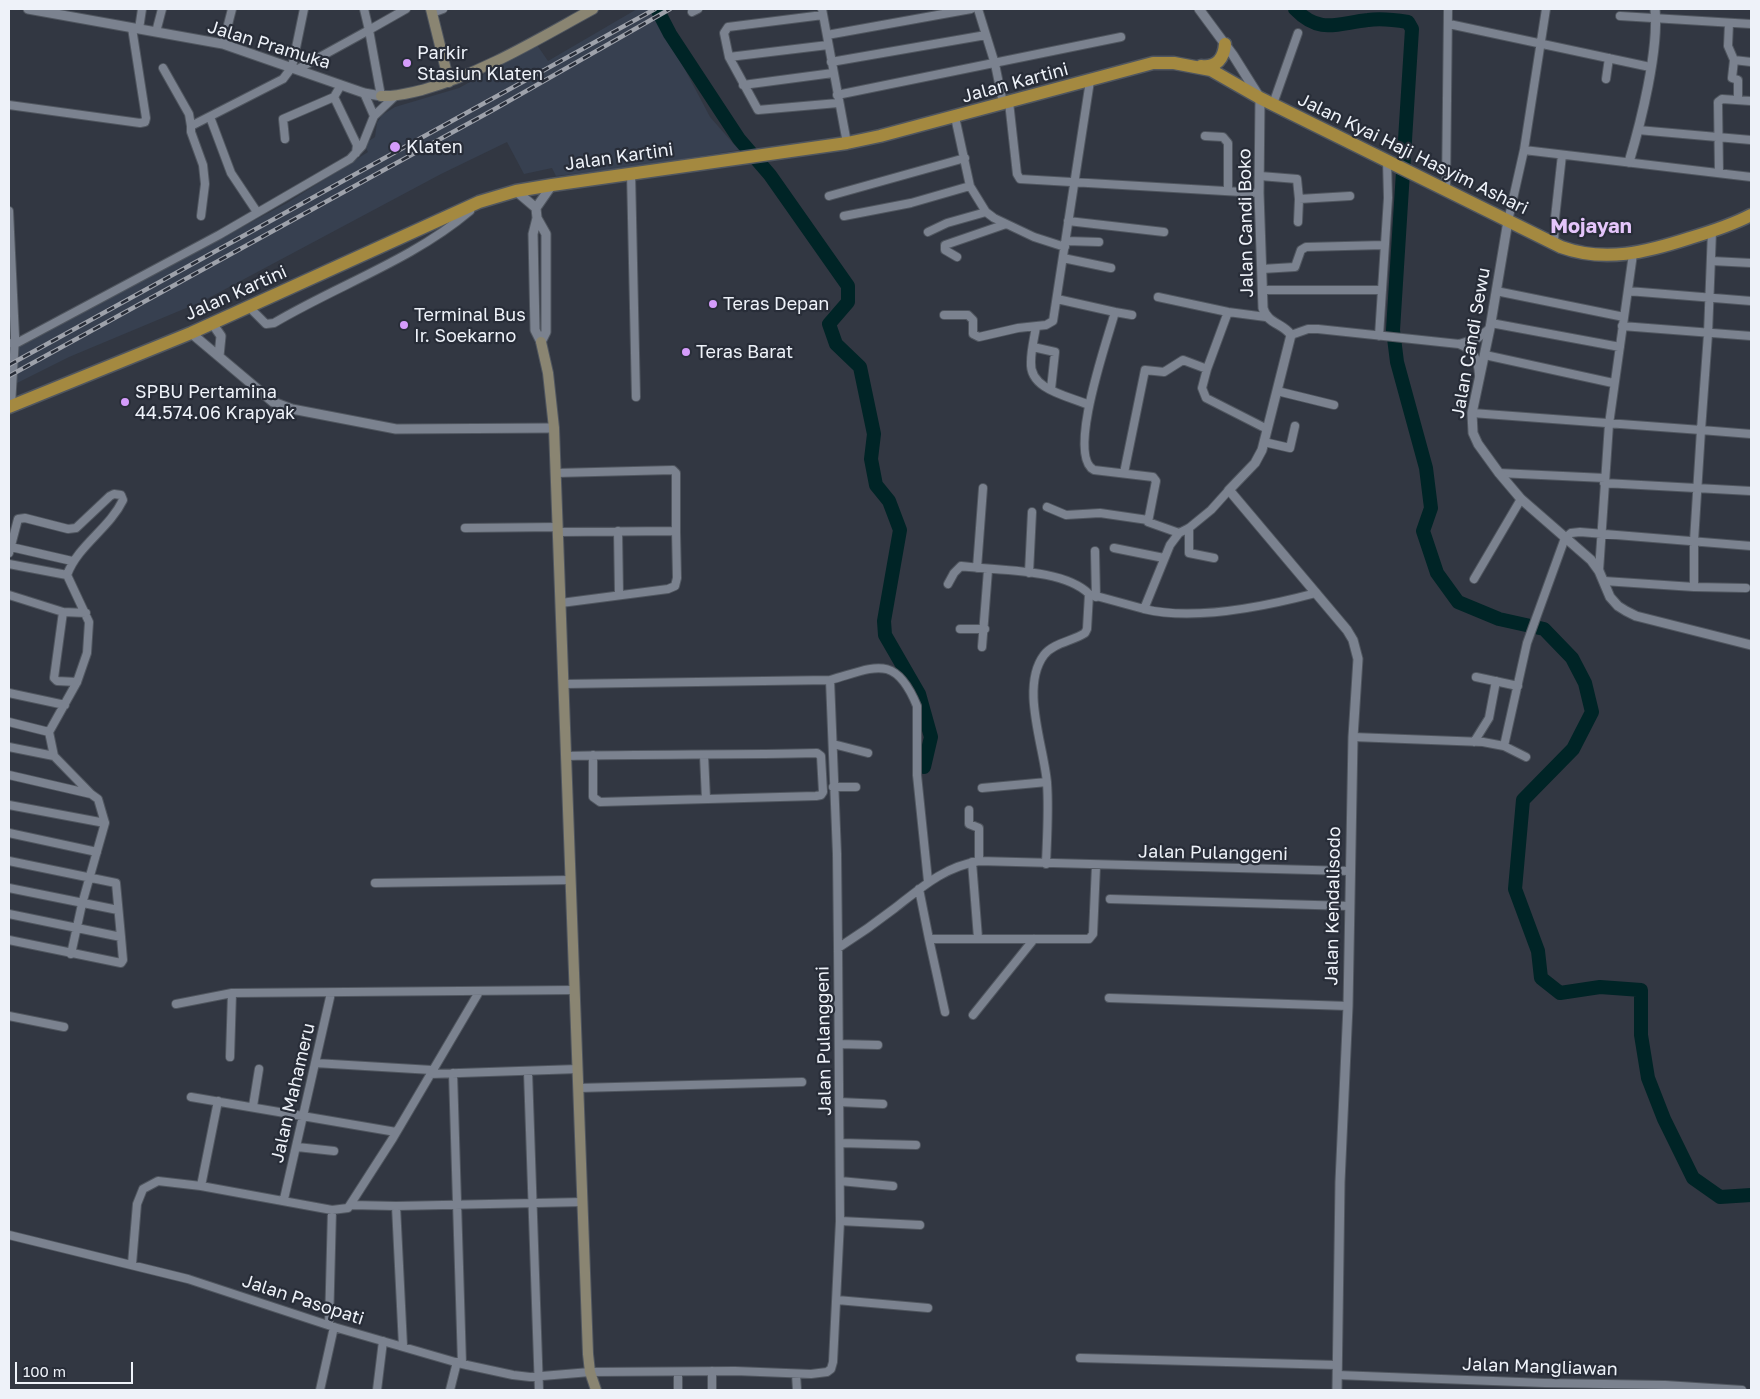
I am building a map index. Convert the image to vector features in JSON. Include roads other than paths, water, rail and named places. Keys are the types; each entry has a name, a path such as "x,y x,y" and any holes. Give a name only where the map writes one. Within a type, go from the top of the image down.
{"highway":[{"path":"1194,66 1208,67 1216,64 1221,59 1225,44"},
{"name":"Jalan Kartini","path":"10,409 212,324 479,202 516,191 847,143 955,117 1147,64 1194,66 1211,70 1260,98"},
{"name":"Jalan Kyai Haji Hasyim Ashari","path":"1260,98 1554,244 1579,254 1633,254 1712,231 1751,215"}],"main road":[{"path":"380,96 394,97 449,82 489,65 593,9"},
{"path":"432,11 449,82"},
{"path":"541,342 548,373 554,428 590,1372 596,1390"}],"street":[{"name":"Jalan Pramuka","path":"28,9 223,44 364,93 380,96"},
{"path":"9,105 144,122 146,118 135,28 142,9"},
{"path":"156,32 162,9"},
{"path":"223,44 232,9"},
{"path":"295,68 304,9"},
{"path":"364,9 380,96"},
{"path":"191,126 283,79 295,68 406,9"},
{"path":"432,11 443,9"},
{"path":"827,35 970,9"},
{"path":"978,9 1006,103 1018,178 1260,193"},
{"path":"1199,9 1225,44 1260,98"},
{"path":"1446,190 1448,9"},
{"path":"1508,221 1524,150 1546,9"},
{"path":"1629,162 1638,130 1650,66 1656,19 1655,9"},
{"path":"847,143 838,99 828,45 825,11 727,28 724,39 729,57 756,108 761,111 838,99 1121,37"},
{"path":"1620,16 1751,24"},
{"path":"1728,23 1728,46 1734,60 1732,76 1738,80 1738,100"},
{"path":"1449,24 1650,66"},
{"path":"1273,104 1298,33"},
{"path":"831,62 986,35"},
{"path":"729,57 828,45"},
{"path":"1606,79 1609,58"},
{"path":"1734,60 1751,62"},
{"path":"163,68 189,114 191,132 203,165 205,184 201,216"},
{"path":"743,85 833,73"},
{"path":"944,315 968,315 973,320 975,337 1018,328 1036,327 1050,324 1053,321 1090,81"},
{"path":"285,139 283,119 334,98 341,85"},
{"path":"364,93 374,116"},
{"path":"12,344 219,235 356,154 365,140 374,116 394,97"},
{"path":"334,98 357,146 356,154"},
{"name":"Jalan Candi Boko","path":"1260,98 1263,308 1266,317 1291,335"},
{"path":"1719,173 1718,102 1722,99 1751,101"},
{"path":"210,117 231,173 258,212"},
{"path":"955,117 970,186 986,212 1034,237 1065,244 1099,242"},
{"path":"1638,130 1751,140"},
{"path":"1205,136 1223,137 1228,143 1228,192"},
{"path":"1524,150 1751,177"},
{"path":"1554,244 1562,155"},
{"path":"829,196 965,158"},
{"path":"1383,337 1381,290 1392,164"},
{"path":"632,173 636,397"},
{"path":"1260,176 1297,180 1299,199 1298,222"},
{"path":"541,342 535,330 533,234 537,213 552,185"},
{"path":"844,216 911,203 970,186"},
{"path":"516,191 537,213 546,234 546,332 541,342"},
{"path":"1299,199 1350,196"},
{"path":"249,307 266,324 274,323 394,260 453,225 479,202"},
{"path":"9,211 12,291 10,409"},
{"path":"928,232 947,223 986,212"},
{"path":"1068,221 1164,232"},
{"name":"Jalan Candi Sewu","path":"1508,221 1485,355 1472,413 1473,433 1478,444 1521,499 1591,560 1599,571 1610,597 1618,606 1636,616 1751,645"},
{"path":"957,257 945,250 944,245 1006,224"},
{"path":"1694,586 1694,541 1708,334 1712,231"},
{"path":"533,234 546,234"},
{"path":"1262,269 1295,267 1301,250 1306,247 1384,245"},
{"path":"1599,571 1613,383 1620,348 1633,254"},
{"path":"1063,258 1111,268"},
{"path":"1712,261 1751,263"},
{"path":"1264,290 1381,290"},
{"path":"1496,291 1624,316"},
{"path":"1628,291 1751,301"},
{"path":"1158,298 1228,312 1266,317"},
{"path":"1057,299 1132,315"},
{"path":"1115,312 1089,405 1084,454 1088,466 1094,470 1149,476 1156,479 1148,520 1149,524 1179,533"},
{"path":"1228,312 1202,388 1206,398 1267,429"},
{"path":"212,324 221,336 219,356"},
{"path":"1459,344 1478,338 1490,326 1620,348"},
{"path":"1622,326 1751,336"},
{"path":"1036,327 1030,364 1032,373 1038,383 1089,405"},
{"path":"1144,609 1164,558 1170,545 1179,533 1189,528 1211,510 1255,463 1264,442 1291,335 1308,329 1459,344 1475,354 1479,378"},
{"path":"191,333 273,402 292,409 396,428 554,428"},
{"path":"1033,347 1055,352 1051,389"},
{"path":"1485,355 1613,383"},
{"path":"1124,473 1145,370 1162,372 1184,360 1207,369"},
{"path":"1277,391 1334,405"},
{"path":"1472,413 1751,434"},
{"path":"1264,442 1290,448 1295,426"},
{"path":"556,473 673,470 676,473 677,578 675,586 560,603"},
{"path":"1499,473 1751,490"},
{"path":"977,568 983,488"},
{"name":"Jalan Kendalisodo","path":"1229,490 1347,630 1354,640 1357,650 1349,871 1348,1006 1340,1201 1337,1383"},
{"path":"71,954 89,877 105,823 98,799 54,756 49,732 78,682 87,654 89,625 86,613 67,575 72,562 114,514 123,496 116,494 110,496 76,528 68,529 20,518 16,521 10,550 72,562"},
{"path":"1474,580 1521,499"},
{"path":"1047,507 1066,515 1100,513 1148,520"},
{"path":"1029,573 1032,512"},
{"path":"464,528 676,531"},
{"path":"1189,528 1189,553 1214,558"},
{"path":"618,531 619,595"},
{"path":"1504,746 1528,643 1565,538 1575,532 1751,546"},
{"path":"1114,548 1164,558"},
{"path":"1046,864 1047,782 1034,694 1035,675 1045,654 1085,633 1093,596 1095,551"},
{"path":"9,564 67,575"},
{"path":"948,584 954,572 961,566 1029,573 1067,581 1082,587 1093,596 1144,609 1176,614 1256,605 1316,592"},
{"path":"982,647 985,629 988,570"},
{"path":"1604,581 1746,588"},
{"path":"9,596 63,612 86,613"},
{"path":"63,612 54,678 58,682 78,682"},
{"path":"960,629 985,629"},
{"path":"564,684 830,680 882,667 894,670 905,682 917,706 916,775 922,886 945,1012"},
{"path":"1476,677 1518,686"},
{"path":"830,680 838,948"},
{"path":"1474,742 1489,718 1496,681"},
{"path":"9,692 65,705"},
{"path":"9,722 49,732"},
{"path":"1353,737 1474,742 1504,746 1526,757"},
{"path":"832,744 868,753"},
{"path":"9,747 54,756"},
{"path":"566,756 817,753 822,759 821,795 596,801 594,797 593,756"},
{"path":"704,755 706,799"},
{"path":"9,775 91,794"},
{"path":"982,788 1047,782"},
{"path":"834,787 856,787"},
{"path":"9,805 105,823"},
{"path":"969,810 969,824 979,828 975,862 978,938"},
{"path":"9,833 97,852"},
{"path":"9,861 116,883 123,960 121,963 9,940"},
{"name":"Jalan Pulanggeni","path":"590,1372 678,1373 712,1371 796,1374 827,1372 831,1369 837,1300 840,1221 838,948 922,886 949,870 975,862 1349,871"},
{"path":"932,939 1092,937 1096,866"},
{"path":"375,883 570,880"},
{"path":"9,888 118,910"},
{"path":"1110,899 1349,906"},
{"path":"9,914 121,937"},
{"path":"973,1015 1034,939"},
{"path":"176,1004 232,992 331,993 574,990"},
{"path":"230,1057 232,992"},
{"path":"351,1206 479,992"},
{"name":"Jalan Mahameru","path":"284,1199 331,993"},
{"path":"1109,998 1348,1006"},
{"path":"9,1016 64,1027"},
{"path":"839,1044 878,1044"},
{"path":"315,1063 453,1073 578,1070"},
{"path":"253,1106 259,1069"},
{"path":"528,1072 539,1390"},
{"path":"450,1390 460,1363 453,1073"},
{"path":"578,1088 802,1082"},
{"path":"191,1097 253,1106 396,1132"},
{"path":"201,1186 218,1101"},
{"path":"839,1102 883,1104"},
{"path":"840,1143 916,1145"},
{"path":"297,1147 334,1151"},
{"path":"132,1264 137,1204 143,1190 158,1180 284,1199 332,1210 345,1209 351,1206 457,1206 532,1202 583,1202"},
{"path":"840,1181 893,1186"},
{"path":"396,1206 403,1346"},
{"path":"320,1390 332,1326 332,1210"},
{"path":"840,1221 920,1225"},
{"name":"Jalan Pasopati","path":"9,1235 188,1279 332,1326 460,1363 513,1375 539,1376 590,1372"},
{"path":"837,1300 928,1308"},
{"path":"377,1390 383,1341"},
{"path":"1080,1358 1337,1365"},
{"path":"712,1371 712,1390"},
{"path":"678,1373 678,1390"},
{"path":"796,1374 797,1390"},
{"name":"Jalan Mangliawan","path":"1337,1383 1665,1385 1742,1390"}],"waterway":[{"path":"657,9 670,34 739,139 770,175 848,286 848,302 829,324 836,344 860,367 874,434 871,459 876,485 889,501 900,530 884,621 885,635 919,694 931,737 924,767"},
{"path":"1295,9 1304,17 1321,25 1338,25 1383,19 1408,22 1412,29 1393,330 1397,362 1426,468 1431,508 1423,531 1437,573 1458,602 1499,619 1544,629 1572,658 1585,683 1592,712 1573,749 1523,800 1515,889 1538,951 1541,978 1560,993 1600,987 1641,990 1641,1035 1648,1078 1664,1119 1693,1178 1720,1197 1751,1195"}],"railway":[{"path":"9,365 655,9"},
{"path":"9,376 493,110 670,9"}],"place":[{"name":"Parkir Stasiun Klaten","path":"407,63"},
{"name":"Klaten","path":"395,147"},
{"name":"Teras Depan","path":"713,304"},
{"name":"Terminal Bus Ir. Soekarno","path":"404,325"},
{"name":"Teras Barat","path":"686,352"},
{"name":"SPBU Pertamina 44.574.06 Krapyak","path":"125,402"}],"district":[{"name":"Mojayan","path":"1591,227"}]}
